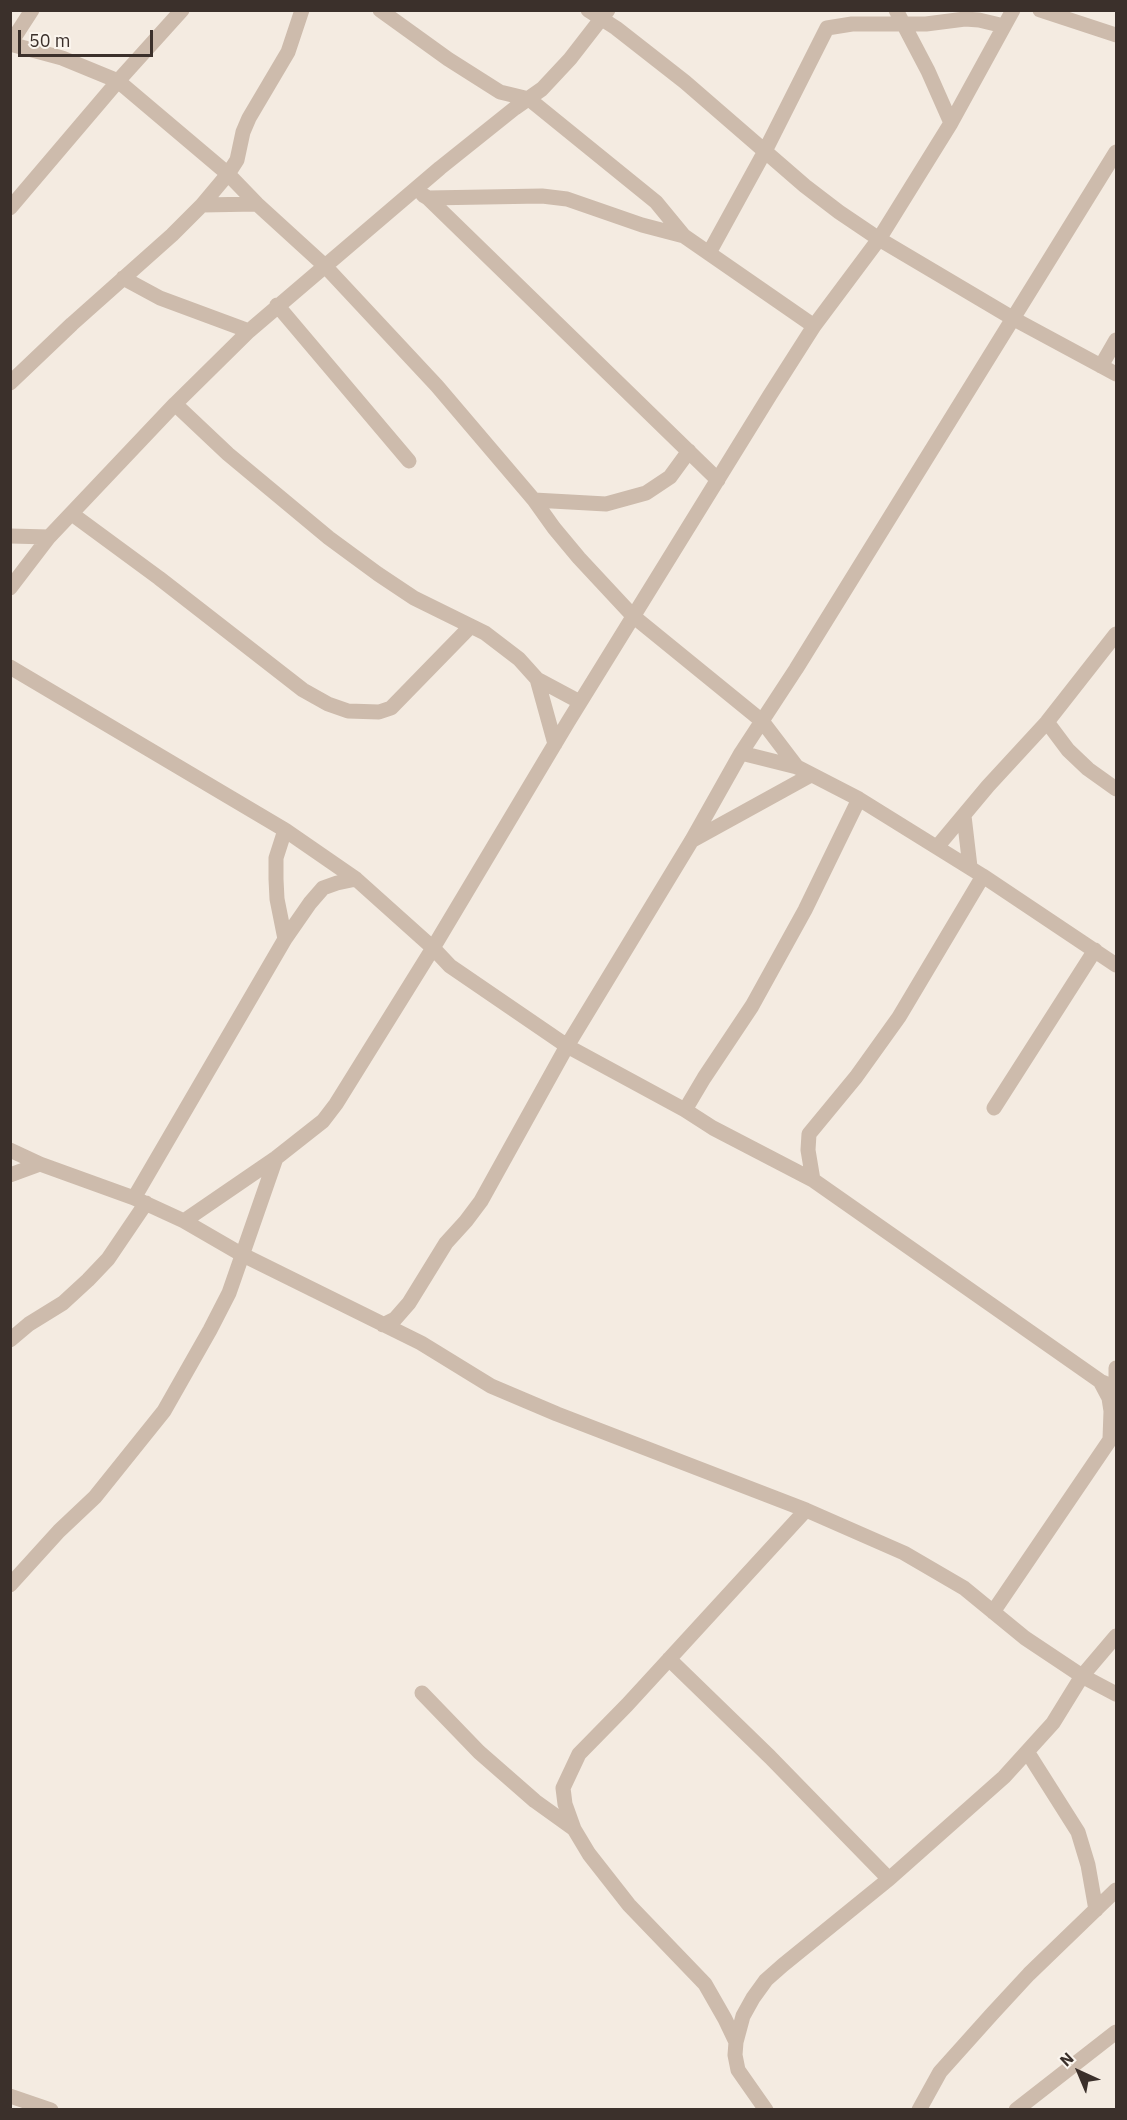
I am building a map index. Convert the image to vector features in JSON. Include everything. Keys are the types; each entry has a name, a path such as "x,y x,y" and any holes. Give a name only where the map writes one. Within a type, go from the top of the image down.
{"street":[{"path":"32,10 10,44 62,58 118,81 228,174 257,204 325,266 437,386 534,500 579,558 633,616 762,721 797,767"},
{"path":"10,208 182,10"},
{"path":"10,383 172,235 202,205 228,174 237,160 243,132 249,118 288,51 302,10"},
{"path":"380,10 448,59 500,92 529,99 656,202 684,236 814,326"},
{"path":"184,1221 276,1158 323,1120 336,1104 433,948 580,702 814,326 879,239 951,123 1013,10"},
{"path":"1040,10 1116,35"},
{"path":"10,588 50,537 175,404 249,331 325,266 421,194 500,120 542,89 564,65 599,13 686,82 805,186 839,212 879,239 1014,319 1116,374"},
{"path":"709,253 765,151 827,28 899,17 926,24 965,19 1005,26"},
{"path":"899,17 928,71 951,123"},
{"path":"500,92 500,120"},
{"path":"383,1325 395,1319 409,1303 446,1243 481,1201 567,1046 692,840 741,753 796,669 1116,152"},
{"path":"421,194 542,196 567,199 642,225 684,236"},
{"path":"421,194 718,480"},
{"path":"202,205 257,204"},
{"path":"123,278 160,298 249,331"},
{"path":"277,305 409,461"},
{"path":"1101,366 1116,340"},
{"path":"175,404 228,454 338,544 414,598 486,633 519,659 537,679 580,702"},
{"path":"534,500 606,504 646,493 670,477 688,451"},
{"path":"72,514 159,578 303,690 328,705 348,711 380,712 391,708 470,627"},
{"path":"10,536 50,537"},
{"path":"937,847 988,786 1047,722 1116,634"},
{"path":"10,667 285,830 356,879 450,966 567,1046 685,1110 713,1128 813,1180 1101,1381 1116,1388 1116,1368"},
{"path":"537,679 555,744"},
{"path":"1047,722 1068,750 1088,769 1116,789"},
{"path":"741,753 797,767 859,799 976,872 1116,965"},
{"path":"692,840 811,775"},
{"path":"685,1110 752,1006 805,910 859,799"},
{"path":"813,1180 808,1150 809,1134 856,1077 899,1017 976,872 964,816"},
{"path":"285,830 276,858 277,899 285,939"},
{"path":"10,1340 29,1324 63,1303 108,1259 285,939 323,888 356,879"},
{"path":"994,1108 1095,950"},
{"path":"10,1150 40,1164 140,1200 184,1221 241,1254 421,1343 502,1391 872,1538 932,1568 964,1588 1025,1638 1082,1676 1116,1694"},
{"path":"10,1584 95,1497 164,1411 229,1293 276,1158"},
{"path":"10,1175 40,1164"},
{"path":"993,1612 1113,1435 1109,1398 1101,1381"},
{"path":"736,2042 705,1984 628,1905 601,1870 574,1829 565,1804 563,1788 579,1754 806,1510"},
{"path":"766,2109 750,2090 738,2070 736,2042 743,2016 766,1980 971,1808 1028,1753 1053,1723 1082,1676 1116,1636"},
{"path":"669,1659 770,1757 889,1879"},
{"path":"422,1693 479,1752 535,1801 574,1829"},
{"path":"1028,1753 1078,1832 1088,1865 1096,1910"},
{"path":"919,2109 940,2072 1029,1974 1116,1890"},
{"path":"1016,2109 1116,2032"},
{"path":"10,2096 51,2109"}]}
